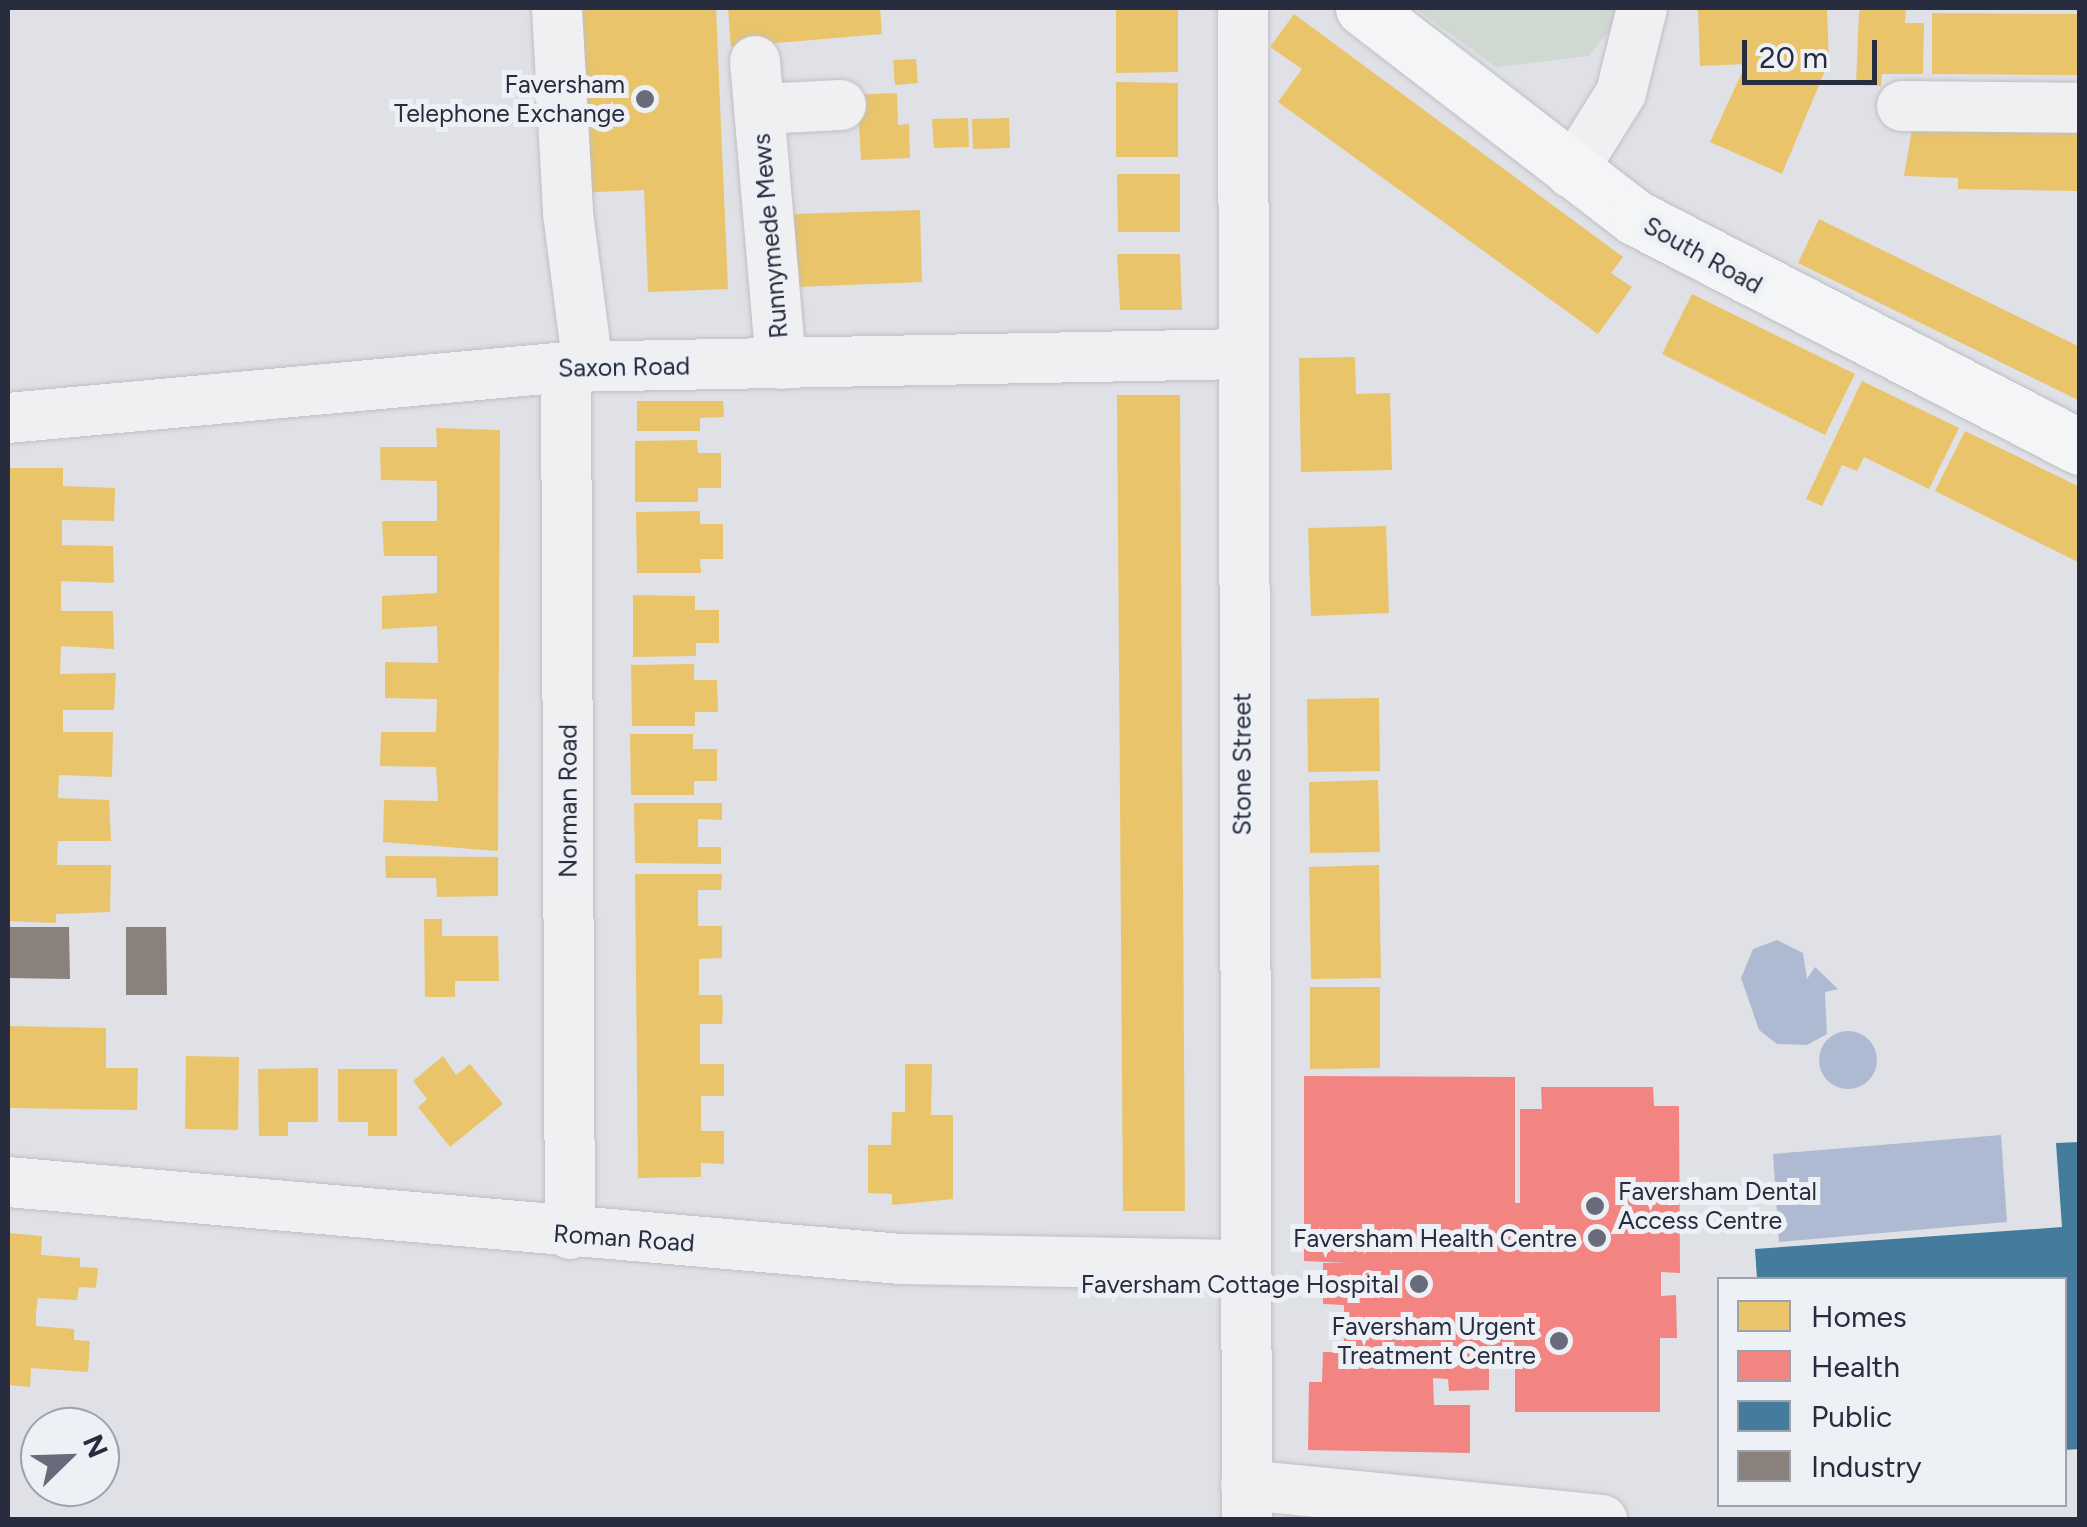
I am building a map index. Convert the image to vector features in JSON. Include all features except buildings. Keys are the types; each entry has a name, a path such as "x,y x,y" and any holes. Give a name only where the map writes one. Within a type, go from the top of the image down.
{"main road":[{"name":"South Road","path":"1363,8 1571,174 1636,218 1762,288 2080,447"}],"street":[{"name":"Norman Road","path":"557,8 577,367 570,1234"},
{"name":"Stone Street","path":"1243,8 1243,1265 1247,1502"},
{"path":"1571,174 1621,92 1642,8"},
{"name":"Runnymede Mews","path":"781,364 757,85 842,105"},
{"path":"1902,106 2080,108"},
{"name":"Saxon Road","path":"8,418 577,367 1242,354"},
{"name":"Roman Road","path":"8,1182 570,1234 900,1259 1243,1265"},
{"path":"1247,1502 1602,1520"}],"shaded area":[{"path":"1415,8 1627,8 1589,56 1496,67"}],"water":[{"path":"1777,940 1803,953 1807,979 1815,967 1838,989 1825,992 1827,1034 1807,1045 1777,1044 1759,1030 1741,978 1753,949"},
{"path":"1848,1031 1869,1039 1877,1060 1869,1081 1848,1089 1827,1081 1819,1060 1827,1039"},
{"path":"2001,1135 2007,1222 1779,1242 1773,1154"}],"place":[{"name":"Faversham Telephone Exchange","path":"645,99"},
{"name":"Faversham Dental Access Centre","path":"1595,1206"},
{"name":"Faversham Health Centre","path":"1597,1238"},
{"name":"Faversham Cottage Hospital","path":"1419,1284"},
{"name":"Faversham Urgent Treatment Centre","path":"1559,1341"}]}
